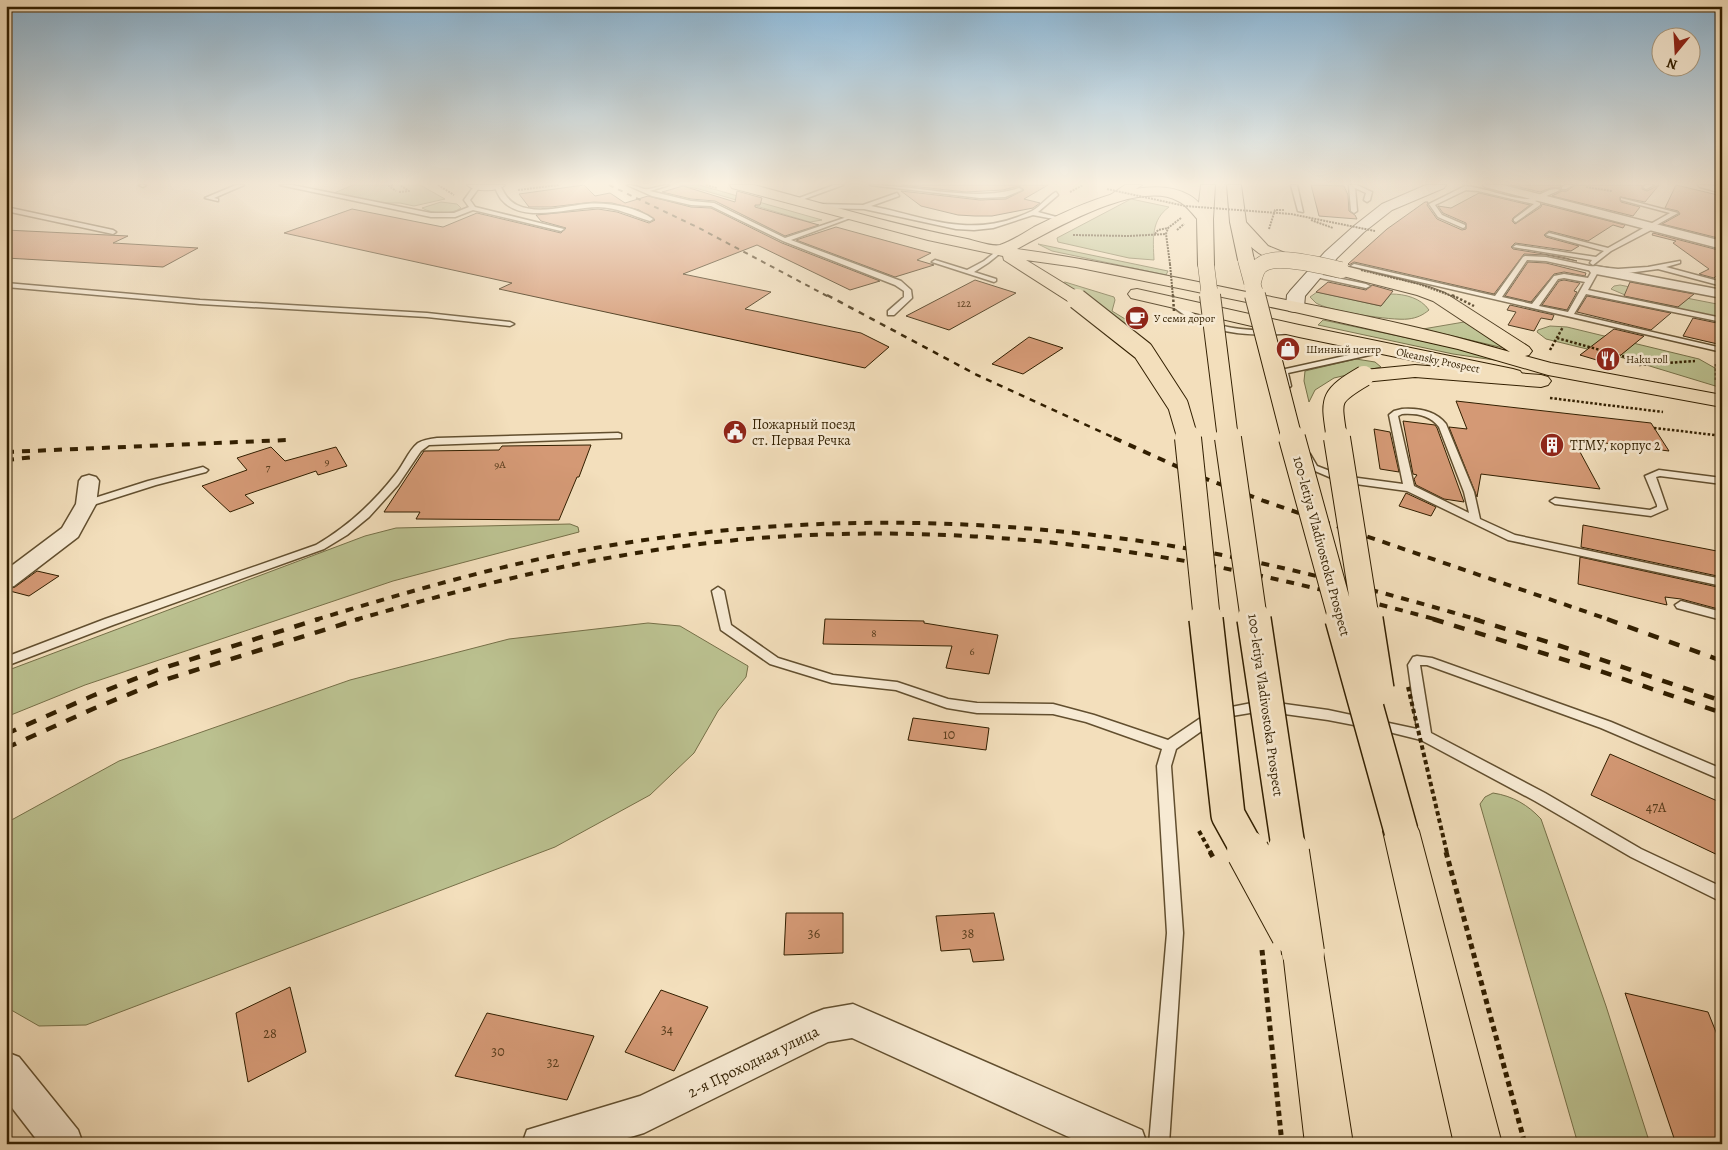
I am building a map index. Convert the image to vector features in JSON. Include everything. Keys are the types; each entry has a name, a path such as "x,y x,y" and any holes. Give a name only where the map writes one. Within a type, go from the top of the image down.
{"main road":[{"name":"Okeansky Prospect","path":"946,239 1012,248 1158,280 1295,301 1356,320 1462,344 1546,367 1602,391 1722,406"},
{"path":"1012,248 1035,239"},
{"name":"100-letiya Vladivostoka Prospect","path":"1205,239 1206,265 1233,477 1282,950 1329,1144"},
{"name":"100-letiya Vladivostoku Prospect","path":"1242,239 1252,286 1301,472 1401,831"},
{"path":"1253,239 1262,249 1280,256 1350,268 1423,290 1439,298 1546,367"},
{"path":"1295,301 1313,274 1347,239"},
{"path":"1012,248 1098,291 1143,351 1178,406 1189,441 1195,516 1228,815 1282,950"},
{"path":"1012,248 1295,301 1307,316 1307,321 1300,324 1274,325"},
{"name":"Okeansky Prospect","path":"1012,248 1098,291 1144,296 1174,307 1274,325 1385,349 1546,367 1719,392"},
{"path":"1252,286 1260,265 1265,263 1290,262 1350,268"},
{"path":"1144,296 1133,289 1132,285 1138,281 1158,280"},
{"path":"1356,320 1410,325 1429,323 1448,317 1452,312 1450,306"},
{"path":"1478,1144 1401,831 1332,407 1340,390 1364,376 1415,371 1546,367"}],"street":[{"path":"1695,239 1722,245"},
{"path":"1593,270 1722,294"},
{"path":"6,581 70,532 86,504 89,481"},
{"name":"2-я Проходная улица","path":"541,1144 644,1114 824,1026 853,1021 1128,1144"},
{"path":"6,1070 64,1144"}],"lane":[{"path":"782,239 904,287 909,294 908,298 891,312"},
{"path":"1564,239 1609,250"},
{"path":"1570,315 1584,291 1593,270 1609,250 1630,239"},
{"path":"1516,247 1593,270"},
{"path":"968,272 1012,248"},
{"path":"1497,299 1525,258 1536,258 1593,270 1623,272 1658,268 1678,262"},
{"path":"936,262 994,280"},
{"path":"1350,268 1534,307 1722,350"},
{"path":"1658,268 1722,284"},
{"path":"1534,307 1556,277 1593,270"},
{"path":"1313,274 1366,286"},
{"path":"6,285 200,302 427,315 510,324"},
{"path":"1584,291 1722,320"},
{"path":"1174,307 1189,316 1215,326 1254,332 1299,331"},
{"path":"1385,349 1284,372 1301,444 1313,468 1341,479 1409,488 1512,538 1722,583"},
{"path":"1409,488 1393,415 1398,411 1409,411 1437,418 1444,427 1469,492 1476,522"},
{"path":"6,662 226,579 304,554 328,542 357,523 402,472 422,445 432,441 618,436"},
{"path":"86,504 203,470"},
{"path":"1555,501 1651,513 1662,509 1662,505 1650,476 1659,473 1722,481"},
{"path":"718,591 726,627 774,662 832,679 897,686 947,703 977,708 1053,709 1089,718 1170,746"},
{"path":"1681,606 1722,616"},
{"path":"1425,736 1414,665 1417,660 1428,661 1606,726 1722,775"},
{"path":"1159,1144 1175,933 1164,766 1170,746 1216,714 1262,706 1328,715 1425,736 1540,798 1636,853 1722,895"}],"path":[{"path":"1167,239 1174,307"},
{"path":"1350,268 1427,285 1452,294 1474,306"},
{"path":"1546,367 1562,328"},
{"path":"1557,338 1648,363"},
{"path":"1638,365 1697,361"},
{"path":"1716,361 1719,392"},
{"path":"1717,375 1722,376"},
{"path":"1654,428 1715,434 1722,438"},
{"path":"1406,677 1444,843 1526,1144"},
{"path":"1198,821 1199,831"},
{"path":"1282,950 1282,1144"}],"green space":[{"path":"1057,239 1154,239 1154,260 1129,258 1058,242"},
{"path":"1038,244 1168,271 1166,275 1052,251"},
{"path":"1065,282 1114,297 1112,311 1130,322 1132,326 1127,327 1062,283"},
{"path":"1620,285 1722,305 1722,318 1639,301 1611,289 1614,286"},
{"path":"1317,292 1381,306 1391,294 1402,295 1422,302 1429,310 1420,316 1408,319 1361,315 1316,303 1310,297"},
{"path":"1323,320 1455,348 1508,362 1453,354 1318,325"},
{"path":"1464,322 1508,349 1423,329"},
{"path":"1550,326 1567,327 1699,359 1722,372 1722,388 1620,357 1546,339 1537,332"},
{"path":"1356,359 1375,362 1381,367 1334,378 1315,390 1309,402 1304,381 1305,371"},
{"path":"570,524 578,527 579,532 393,581 85,685 6,717 6,671 365,536 396,528"},
{"path":"648,623 680,626 748,666 746,677 718,711 694,753 650,795 555,847 86,1025 39,1026 6,1007 6,823 119,761 350,680 509,639"},
{"path":"1493,793 1507,796 1520,802 1541,819 1606,1006 1650,1144 1578,1144 1480,804 1485,797"}],"building":[{"path":"6,239 122,239 113,243 198,248 163,267 6,258"},
{"path":"310,239 773,239 880,281 850,290 757,245 683,274 771,292 745,309 861,333 889,347 865,368 499,289 512,283"},
{"path":"879,239 931,253 917,260 934,265 895,277 796,240"},
{"path":"1376,239 1552,239 1579,246 1571,251 1515,243 1511,247 1513,249 1562,257 1577,261 1546,255 1524,254 1494,294 1354,262 1348,264"},
{"path":"1667,239 1675,239 1722,251 1722,278 1717,275 1714,278 1699,274 1709,269 1673,243 1676,241"},
{"path":"1528,262 1546,263 1586,273 1585,276 1564,272 1554,274 1531,302 1505,296"},
{"path":"975,280 1016,293 949,330 906,316"},
{"path":"1559,281 1580,283 1574,291 1577,292 1567,310 1542,305"},
{"path":"1328,282 1366,290 1372,285 1393,291 1381,306 1316,292"},
{"path":"1630,282 1694,294 1678,307 1624,296"},
{"path":"1587,296 1671,313 1651,330 1577,312"},
{"path":"1510,305 1554,315 1552,320 1541,318 1534,331 1508,325 1516,312 1507,310"},
{"path":"1693,318 1722,324 1722,345 1683,336"},
{"path":"1614,329 1644,336 1610,364 1580,355"},
{"path":"1029,337 1063,348 1023,374 992,364"},
{"name":"ТГМУ, корпус 2","path":"1456,401 1651,423 1669,451 1573,439 1600,489 1481,474 1477,497 1449,427 1467,429"},
{"path":"1403,421 1435,425 1464,502 1444,499 1416,485 1414,479 1417,475 1413,474"},
{"path":"1374,429 1390,432 1399,472 1380,469"},
{"path":"591,445 579,477 577,477 559,520 416,519 420,512 384,512 424,451 499,450 502,446"},
{"path":"271,447 285,461 336,447 347,466 318,475 316,471 245,495 254,503 230,512 202,486 247,470 237,458"},
{"path":"1406,493 1436,507 1431,516 1399,506"},
{"path":"1583,525 1722,552 1722,577 1581,547"},
{"path":"1580,557 1722,588 1722,610 1681,599 1665,597 1667,605 1578,584"},
{"path":"37,571 59,576 29,596 6,590 15,587"},
{"path":"825,619 924,621 924,623 998,635 989,674 946,668 952,646 823,644"},
{"path":"913,718 989,728 986,750 908,740"},
{"path":"1610,754 1722,803 1722,857 1591,795"},
{"path":"786,913 843,913 843,953 784,955"},
{"path":"994,913 1004,960 973,962 970,949 941,951 936,916"},
{"path":"290,987 306,1052 248,1082 236,1013"},
{"path":"661,990 708,1007 674,1071 625,1052"},
{"path":"1625,993 1708,1012 1722,1047 1722,1144 1676,1144"},
{"path":"487,1013 594,1036 567,1100 455,1076"}],"railway":[{"path":"719,239 829,297"},
{"path":"827,295 977,375 1117,439"},
{"path":"1114,438 1196,475 1264,501 1610,620"},
{"path":"6,452 287,440"},
{"path":"6,460 34,457"},
{"path":"315,620 500,568 630,542 764,527 899,523 1034,529 1150,542 1292,570 1479,620"},
{"path":"355,620 483,585 613,557 700,544 830,534 962,536 1029,540 1094,547 1223,568 1277,579 1438,620"},
{"path":"6,734 157,670 319,619"},
{"path":"6,748 95,708 164,680 359,619"},
{"path":"1433,619 1597,670 1722,713"},
{"path":"1474,619 1570,649 1722,701"},
{"path":"1607,619 1722,661"}],"place":[{"name":"У семи дорог","path":"1137,318"},
{"name":"Шинный центр","path":"1288,349"},
{"name":"Haku roll","path":"1608,359"},
{"name":"Пожарный поезд ст. Первая Речка","path":"735,432"},
{"name":"ТГМУ, корпус 2","path":"1552,445"}]}
